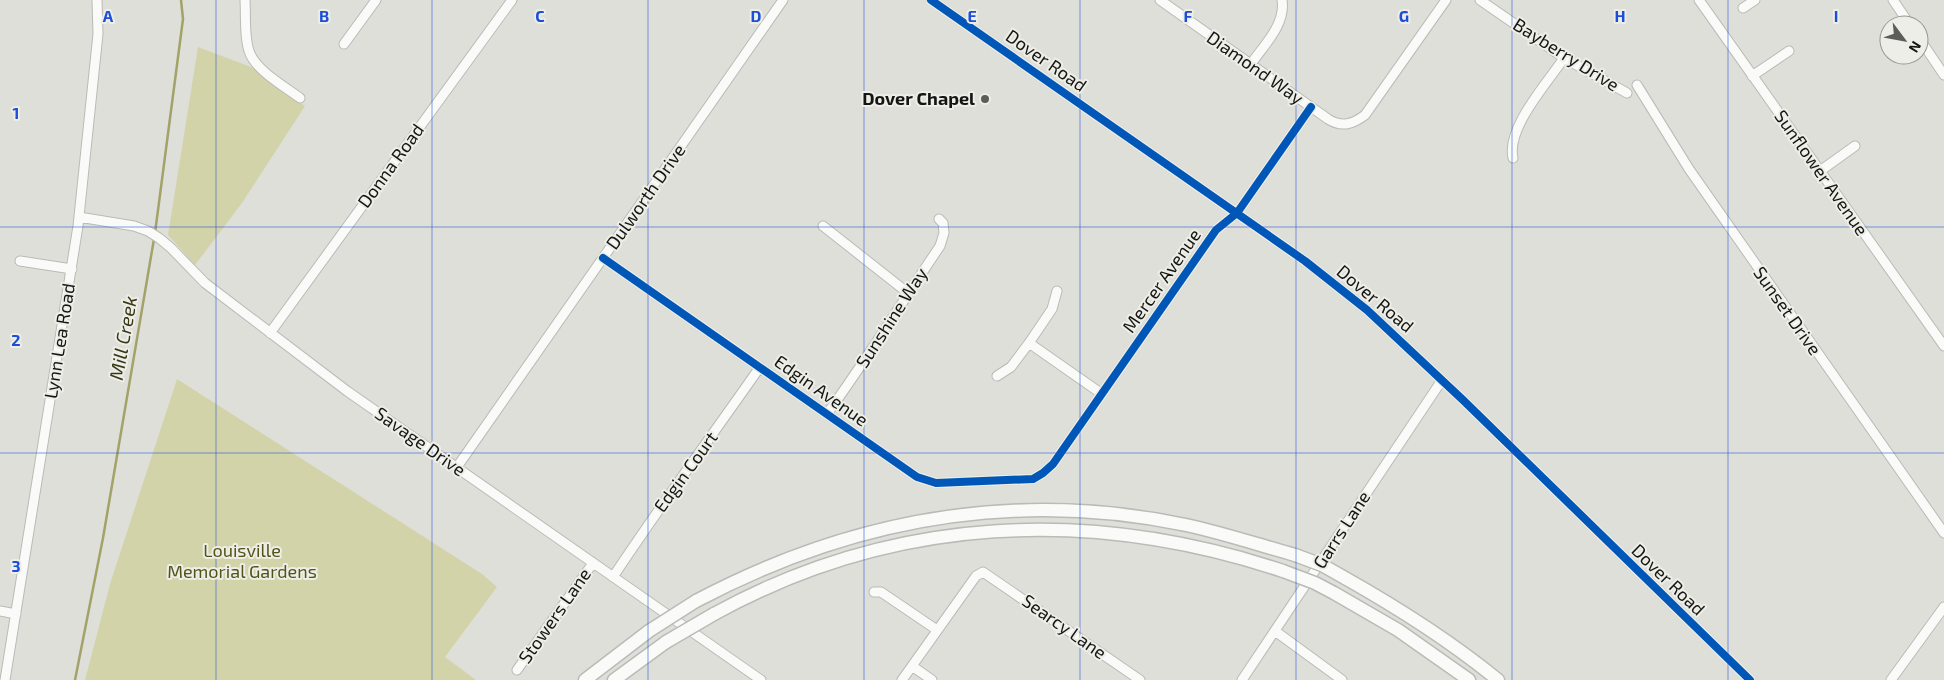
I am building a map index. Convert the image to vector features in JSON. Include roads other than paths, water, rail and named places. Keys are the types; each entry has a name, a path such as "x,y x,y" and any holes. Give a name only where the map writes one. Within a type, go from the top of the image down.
{"highway":[{"path":"585,680 648,631 696,601 776,563 838,541 895,526 978,513 1065,511 1125,516 1204,530 1322,565 1426,625 1468,655 1498,680"},
{"path":"614,680 666,642 738,600 792,576 848,557 905,543 989,531 1065,530 1132,535 1191,546 1283,571 1315,583 1398,630 1469,680"}],"street":[{"name":"Lynn Lea Road","path":"5,680 80,217 98,34 97,0"},
{"path":"245,0 247,44 251,57 258,67 300,98"},
{"path":"344,44 376,0"},
{"name":"Donna Road","path":"270,333 512,0"},
{"name":"Dulworth Drive","path":"457,467 783,0"},
{"name":"Dover Road","path":"931,0 1236,212 1347,293 1390,330 1750,680"},
{"name":"Diamond Way","path":"1160,0 1311,107 1335,123 1341,124 1353,123 1366,114 1446,0"},
{"path":"1251,64 1280,21 1284,8 1282,0"},
{"name":"Bayberry Drive","path":"1480,0 1564,58 1627,93"},
{"name":"Sunflower Avenue","path":"1699,0 1944,346"},
{"path":"1744,8 1755,0"},
{"path":"1894,0 1904,15"},
{"path":"1752,76 1789,51"},
{"path":"1929,53 1944,75"},
{"path":"1513,158 1513,140 1518,125 1564,58"},
{"name":"Sunset Drive","path":"1637,85 1664,131 1700,185 1944,532"},
{"name":"Mercer Avenue","path":"1041,475 1053,464 1216,230 1236,212 1311,107"},
{"path":"1820,171 1855,146"},
{"name":"Savage Drive","path":"80,217 119,222 148,231 171,248 204,283 347,391 755,678"},
{"name":"Sunshine Way","path":"827,414 868,358 943,238 943,223 939,219"},
{"path":"823,226 908,293"},
{"name":"Edgin Avenue","path":"603,258 917,477 936,483 1020,480 1041,475"},
{"path":"20,261 72,269"},
{"path":"997,376 1011,367 1029,342 1052,309 1057,291"},
{"path":"1029,342 1102,394"},
{"name":"Edgin Court","path":"613,577 643,531 673,492 760,367"},
{"name":"Garrs Lane","path":"1242,680 1400,440 1442,380"},
{"name":"Stowers Lane","path":"517,670 593,563"},
{"name":"Searcy Lane","path":"937,630 976,576 983,572 1140,680"},
{"path":"874,592 881,592 937,630 902,680"},
{"path":"1891,680 1944,607"},
{"path":"0,611 16,614"},
{"path":"1275,631 1342,680"},
{"path":"912,666 932,680"}],"waterway":[{"name":"Mill Creek","path":"155,233 183,19 181,0"},
{"name":"Mill Creek","path":"75,680 103,538 154,239"}],"place":[{"name":"Dover Chapel","path":"985,99"}],"park label":[{"name":"Louisville Memorial Gardens","path":"242,561"}]}
